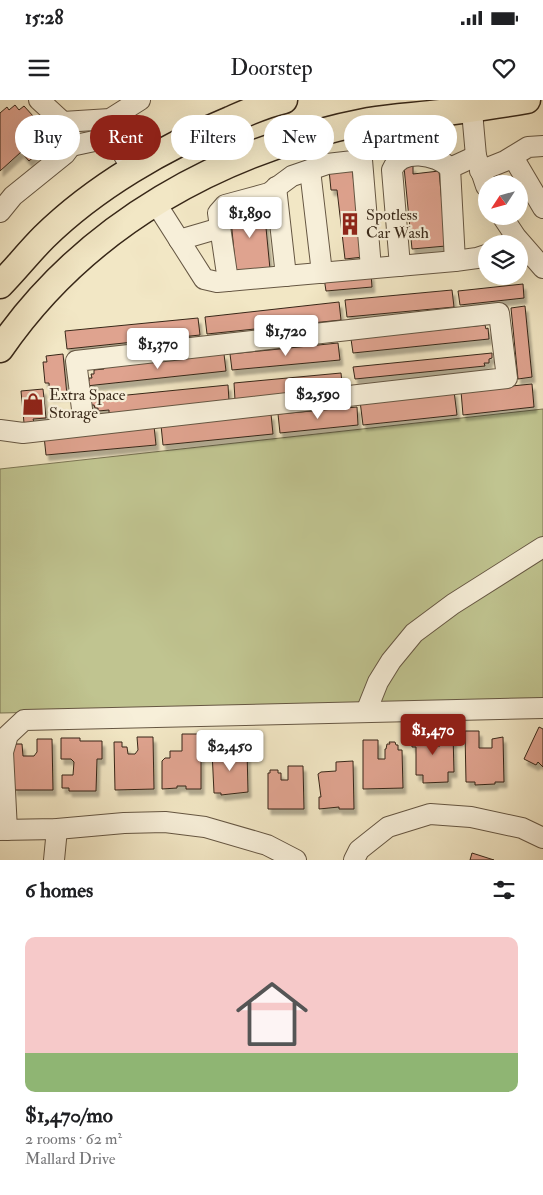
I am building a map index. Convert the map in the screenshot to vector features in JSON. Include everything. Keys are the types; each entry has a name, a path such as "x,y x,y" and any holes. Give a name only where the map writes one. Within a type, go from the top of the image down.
{"main road":[{"path":"0,286 44,237 132,169 167,149 211,128 269,104 284,100"},
{"path":"0,349 26,313 90,249 124,222 155,202 224,166 296,138 370,121 472,104 527,100"},
{"path":"132,169 155,202"}],"street":[{"path":"39,100 55,115"},
{"path":"124,115 140,100"},
{"path":"472,104 481,171"},
{"path":"400,266 396,195 392,170 395,163 402,158 415,156 440,160 450,168 481,171 513,157 528,147 543,146"},
{"path":"513,157 543,208"},
{"path":"0,212 13,196 58,160"},
{"path":"127,160 132,169"},
{"path":"228,281 218,213 221,208 225,205 269,193 292,176 327,164 362,160 371,268"},
{"path":"450,168 455,260"},
{"path":"310,170 322,272"},
{"path":"276,187 286,276"},
{"path":"155,202 204,279 217,282 478,258"},
{"path":"179,240 220,228"},
{"path":"528,253 540,263"},
{"path":"0,430 23,433 507,378 499,313 76,361 84,425"},
{"path":"366,712 378,682 391,661 414,633 453,604 543,547"},
{"path":"296,860 266,853 205,827 165,822 124,823 57,829 4,830 3,752 8,735 24,720 543,708"},
{"path":"354,860 360,850 388,827 430,814 488,820 522,828 543,838"},
{"path":"54,860 57,829"}],"green space":[{"path":"543,409 543,702 0,713 0,469"}],"building":[{"path":"15,105 19,110 24,106 32,115 15,115 15,157 0,171 0,113 7,107 9,110"},
{"path":"413,166 413,174 439,171 446,246 412,249 404,167"},
{"name":"Spotless Car Wash","path":"352,167 363,257 345,259 337,190 331,190 329,170"},
{"path":"264,207 270,269 236,272 230,210"},
{"path":"371,274 372,287 326,291 324,278"},
{"path":"523,285 524,298 460,305 458,291"},
{"path":"452,290 454,307 347,317 345,300"},
{"path":"339,302 341,320 207,334 205,317"},
{"path":"525,306 532,377 518,379 511,308"},
{"path":"198,318 200,335 67,349 65,331"},
{"path":"485,325 486,329 488,328 489,339 353,353 351,339"},
{"path":"338,343 340,360 232,370 230,354"},
{"path":"492,353 492,358 489,359 489,363 484,363 485,366 355,379 353,367"},
{"path":"63,354 67,395 50,396 49,383 45,383 43,362 47,362 46,356"},
{"path":"224,354 226,371 86,386 85,382 92,378 91,374 94,374 94,370 104,369 104,367"},
{"path":"341,373 342,383 339,383 340,387 325,388 326,391 235,400 234,383"},
{"path":"532,384 534,407 463,415 461,391"},
{"path":"228,385 229,401 109,414 109,410 98,411 98,408 91,405 87,399"},
{"name":"Extra Space Storage","path":"43,389 46,418 33,419 34,422 24,423 21,391"},
{"path":"454,391 457,415 363,425 360,401"},
{"path":"357,407 358,425 280,433 278,414"},
{"path":"271,414 273,434 163,445 161,425"},
{"path":"154,426 156,445 46,455 44,436"},
{"path":"539,727 543,729 543,767 538,762 536,765 524,759"},
{"path":"411,730 433,730 434,743 431,743 431,746 440,746 440,740 445,734 453,734 454,772 448,772 448,782 423,783 423,775 416,775 416,747 412,747"},
{"path":"465,731 479,731 479,748 492,748 492,739 503,737 504,782 475,785 475,782 466,782"},
{"path":"182,734 204,734 204,752 201,752 201,789 186,789 186,786 177,786 177,788 162,789 162,761 165,758 170,758 170,751 182,751"},
{"path":"137,737 153,737 154,789 115,790 114,742 122,742 122,747 127,747 128,754 135,754 138,750"},
{"path":"61,738 80,738 80,741 102,741 102,759 97,759 96,791 69,791 69,788 62,788 62,775 73,775 74,762 71,759 61,759"},
{"path":"37,739 52,739 53,790 14,790 13,747 16,744 22,744 23,756 34,756 37,752"},
{"path":"363,740 378,740 378,759 385,759 385,749 387,744 390,744 389,742 395,742 398,745 398,750 402,750 403,788 363,789"},
{"path":"247,749 248,792 221,795 221,793 214,793 212,751"},
{"path":"353,761 354,809 339,809 339,807 319,809 319,797 321,797 318,774 336,771 336,762"},
{"path":"288,766 303,766 304,809 268,809 268,773 270,773 270,770 278,770 278,773 281,773 281,780 288,780"},
{"path":"472,853 494,860 470,860"}],"place":[{"name":"Spotless Car Wash","path":"350,224"},
{"name":"Extra Space Storage","path":"33,404"}]}
